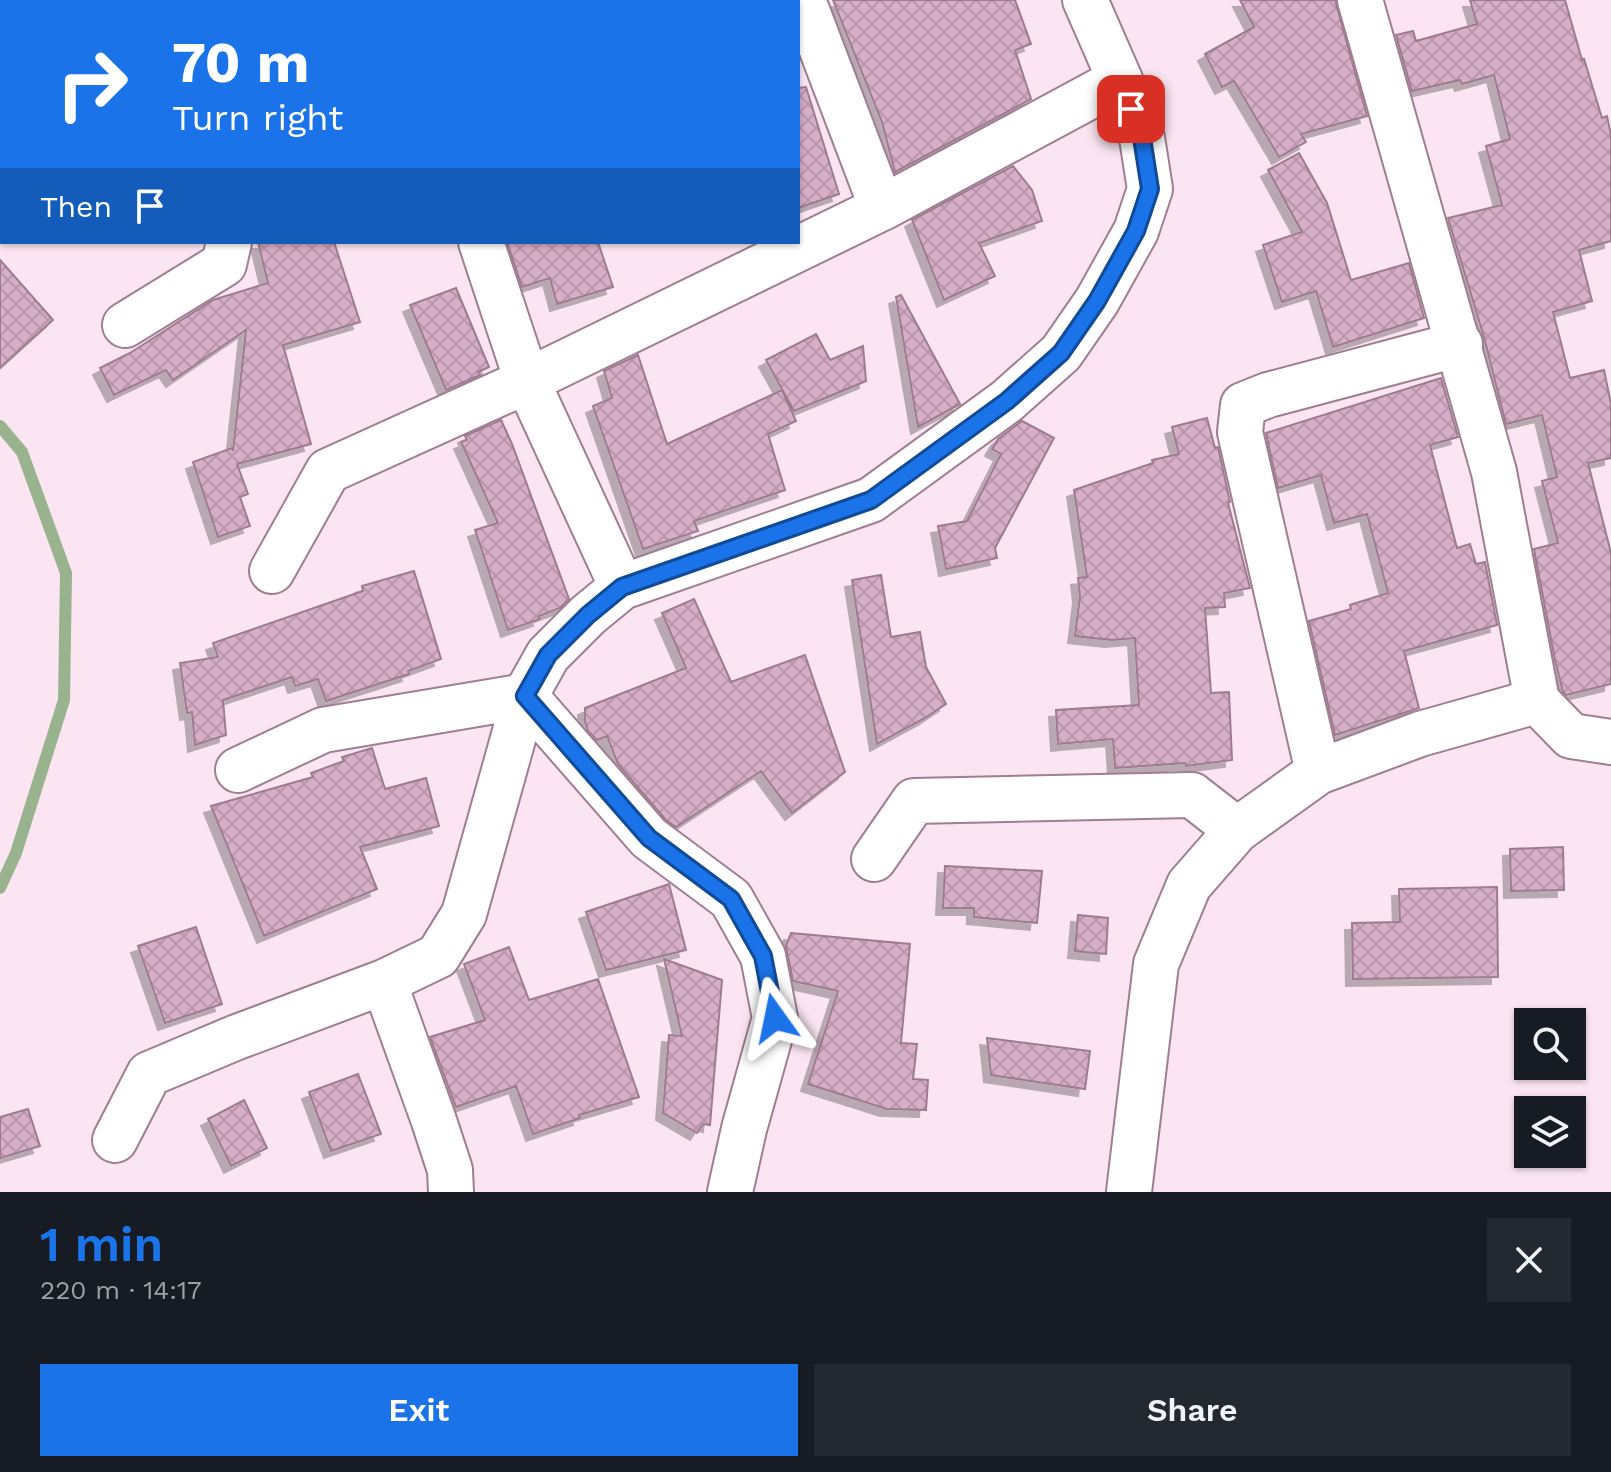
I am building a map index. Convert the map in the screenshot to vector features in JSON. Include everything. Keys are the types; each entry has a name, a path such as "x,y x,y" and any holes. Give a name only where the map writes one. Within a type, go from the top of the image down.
{"street":[{"path":"803,0 882,208"},
{"path":"115,1140 149,1074 384,982 438,956 464,914 525,696 548,655 588,615 622,587 871,500 1007,401 1061,353 1097,301 1136,231 1150,189 1142,138 1085,0"},
{"path":"1360,0 1494,472 1537,701 1571,736 1611,742"},
{"path":"272,571 328,471 527,381 882,208 1120,80"},
{"path":"125,325 224,264 229,244"},
{"path":"482,244 527,381 622,587"},
{"path":"1318,772 1240,432 1243,405 1268,395 1460,344"},
{"path":"238,770 323,730 525,696"},
{"path":"525,696 649,838 731,899 763,956 775,1018 730,1192"},
{"path":"1129,1192 1156,964 1189,885 1237,830 1318,772 1420,734 1537,701"},
{"path":"874,859 914,801 1192,795 1237,830"},
{"path":"384,982 450,1170 451,1192"}],"building":[{"path":"833,0 1015,0 1031,44 1015,50 1031,99 895,172 882,122"},
{"path":"1240,0 1335,0 1367,116 1301,134 1306,142 1279,157 1234,81 1222,87 1205,54 1254,27"},
{"path":"1470,0 1565,0 1582,60 1602,118 1607,116 1611,135 1611,241 1579,250 1592,301 1553,312 1570,378 1604,370 1611,404 1611,458 1588,463 1611,553 1611,684 1566,695 1555,660 1534,549 1558,543 1542,481 1557,477 1542,415 1506,424 1484,337 1448,218 1502,205 1486,146 1510,139 1494,75 1462,84 1460,80 1412,91 1396,35 1413,31 1416,41 1477,24"},
{"path":"806,87 839,194 800,207 800,88"},
{"path":"1299,153 1327,203 1351,280 1409,263 1424,318 1333,347 1316,291 1282,302 1263,245 1302,232 1268,170"},
{"path":"1013,166 1032,190 1042,221 979,243 995,276 944,300 912,220"},
{"path":"258,244 335,244 360,322 283,345 311,444 237,464 248,494 240,497 250,526 218,537 193,462 232,448 233,451 246,330 173,380 166,370 114,395 100,368 130,353 213,300 268,283"},
{"path":"508,244 599,244 613,287 557,304 550,278 522,287"},
{"path":"0,260 53,320 0,368"},
{"path":"456,288 489,367 478,372 480,375 446,390 410,305"},
{"path":"901,295 960,404 918,427 896,297"},
{"path":"816,334 830,360 863,346 866,381 794,411 766,360"},
{"path":"638,355 667,444 782,390 796,421 768,434 785,490 694,521 698,531 643,549 593,406 612,398 604,371"},
{"path":"1441,378 1458,437 1430,445 1457,548 1470,544 1476,564 1485,562 1497,625 1404,651 1419,708 1335,735 1309,621 1351,609 1350,605 1388,593 1367,514 1334,523 1321,475 1278,488 1266,433"},
{"path":"1207,418 1215,448 1218,447 1228,503 1250,588 1224,593 1225,607 1205,608 1211,693 1229,692 1232,760 1186,766 1185,763 1115,768 1113,739 1058,744 1056,710 1139,705 1135,638 1112,640 1075,636 1080,596 1078,578 1087,577 1074,490 1153,463 1152,460 1179,454 1172,427"},
{"path":"501,420 569,599 560,608 539,616 540,619 508,630 475,530 498,523 461,442 467,440 465,436"},
{"path":"1022,421 1054,438 995,548 997,558 946,569 938,526 967,521 1001,454 992,449 998,439"},
{"path":"414,571 441,659 408,671 409,674 326,701 318,679 295,686 292,677 223,700 226,735 195,745 192,712 187,713 180,663 218,657 213,643 363,591 362,586"},
{"path":"881,575 891,637 920,632 926,667 946,704 877,744 852,580"},
{"path":"694,599 731,682 805,655 845,772 792,813 761,771 676,827 666,820 618,764 607,736 597,740 588,731 585,708 686,668 662,613"},
{"path":"372,748 385,789 426,778 439,826 360,847 377,889 264,936 211,806 313,777 311,773 344,761 342,757"},
{"path":"1563,847 1564,890 1511,891 1510,849"},
{"path":"945,866 1042,871 1037,923 974,917 974,908 943,908"},
{"path":"669,884 686,950 606,970 586,912"},
{"path":"1497,887 1498,977 1353,979 1352,923 1400,922 1399,889"},
{"path":"1078,915 1108,918 1106,954 1075,951"},
{"path":"196,927 222,1004 165,1023 138,946"},
{"path":"791,933 910,944 901,1043 917,1044 913,1079 928,1080 926,1110 887,1109 808,1084 838,991 793,981 786,946"},
{"path":"509,947 529,1000 598,979 639,1097 579,1115 580,1118 533,1134 516,1086 456,1107 430,1037 485,1020 464,964"},
{"path":"664,959 722,980 710,1125 703,1124 697,1133 663,1113 669,1035 682,1036"},
{"path":"987,1038 1090,1051 1085,1089 991,1075"},
{"path":"358,1074 381,1134 331,1151 309,1092"},
{"path":"244,1100 267,1148 231,1166 208,1119"},
{"path":"28,1109 40,1146 0,1158 0,1117"}],"waterway":[{"path":"0,426 22,452 66,573 64,700 16,853 0,888"}],"route":[{"path":"775,1018 763,956 731,899 649,838 525,696 548,655 622,587 871,500 1007,401 1061,353 1097,301 1136,231 1150,189 1142,138 1131,109"}]}
